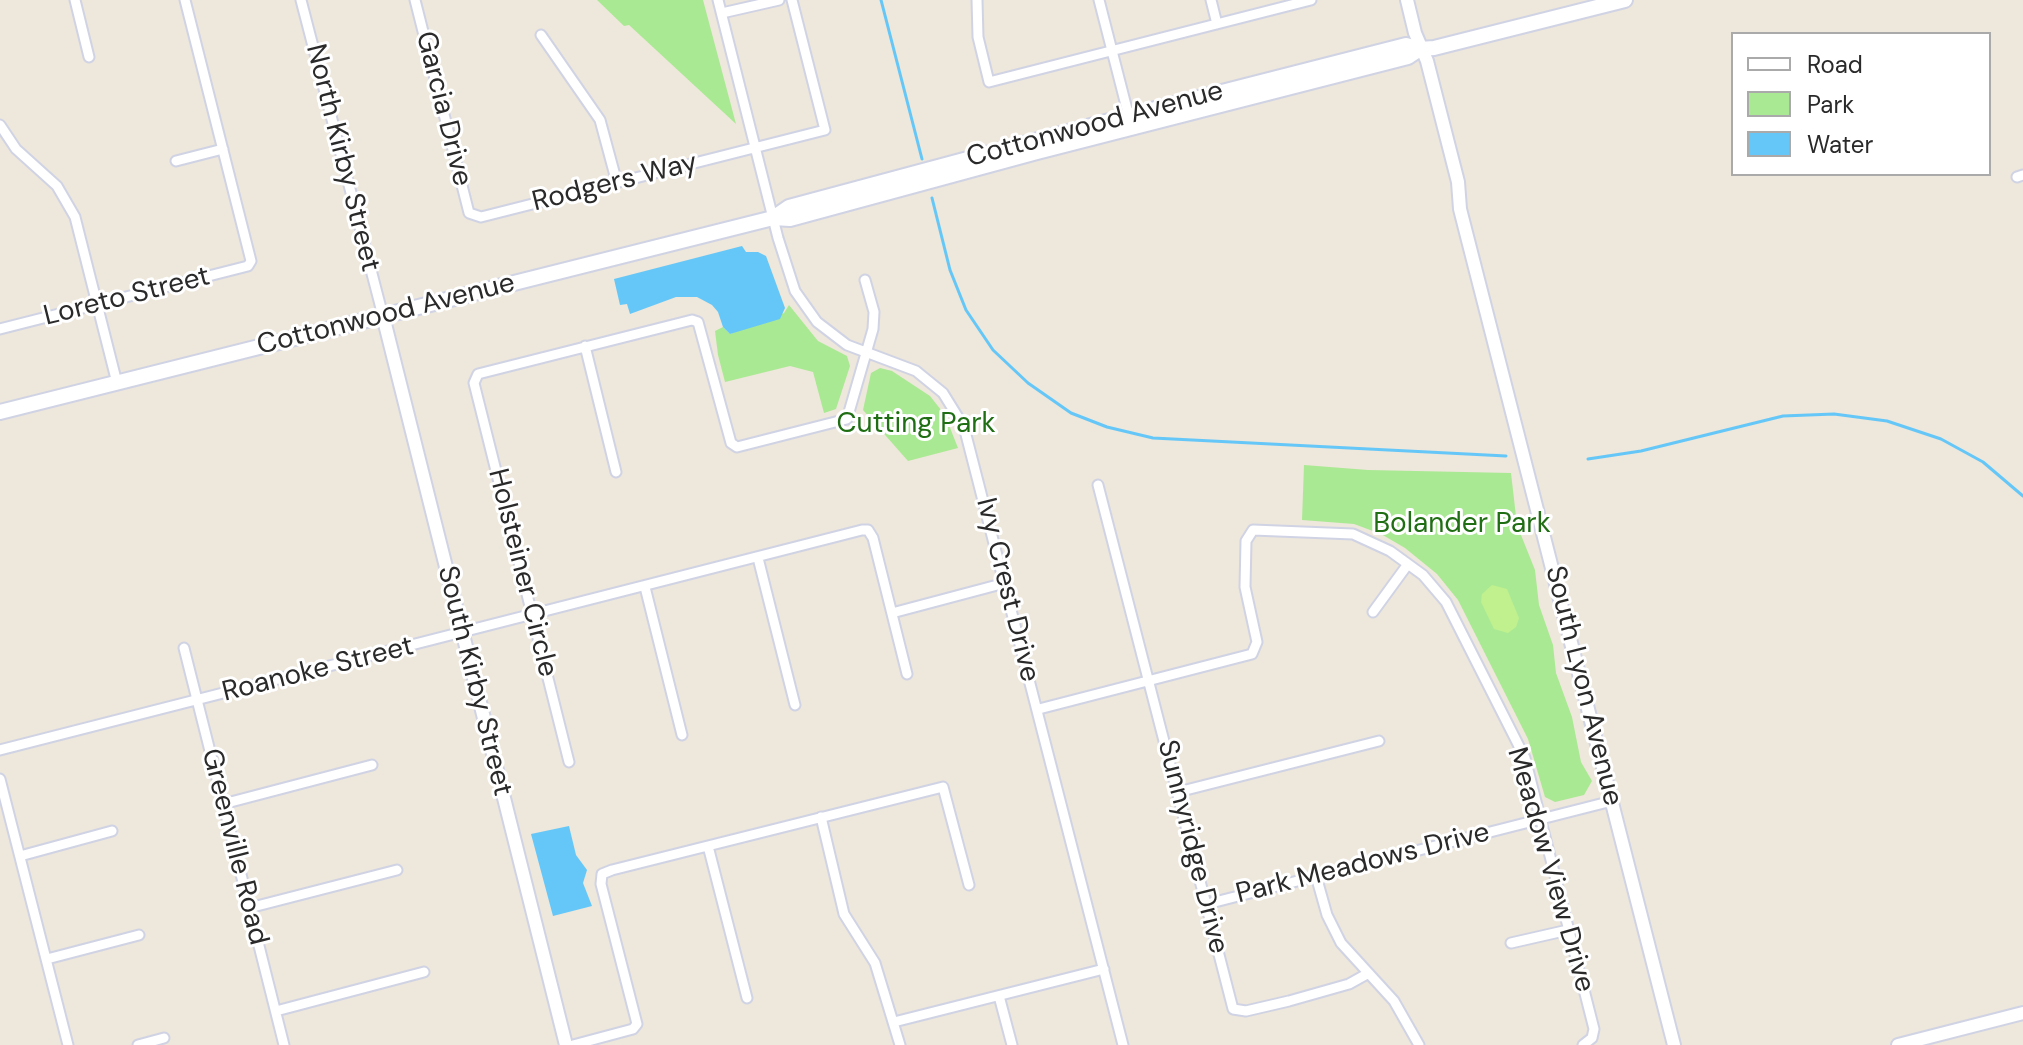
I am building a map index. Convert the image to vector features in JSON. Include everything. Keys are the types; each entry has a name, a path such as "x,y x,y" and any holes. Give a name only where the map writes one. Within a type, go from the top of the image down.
{"main road":[{"name":"Cottonwood Avenue","path":"0,412 773,218 789,207 1408,57 1420,49 1625,0"}],"street":[{"path":"75,0 89,57"},
{"path":"176,161 223,149 185,0"},
{"name":"North Kirby Street","path":"301,0 383,316"},
{"name":"Garcia Drive","path":"415,0 469,213 474,216"},
{"name":"Ivy Crest Drive","path":"718,0 788,274 804,307 830,334 847,345 916,371 943,393 955,410 970,446 1123,1045"},
{"path":"722,13 779,0"},
{"name":"Rodgers Way","path":"474,216 481,217 825,130 792,0"},
{"path":"977,0 978,37 989,82 1311,0"},
{"path":"1099,0 1130,122"},
{"path":"1211,0 1217,24"},
{"name":"South Lyon Avenue","path":"1407,0 1420,49 1427,61 1458,182 1460,209 1674,1045"},
{"path":"541,35 600,120 617,183"},
{"path":"0,125 16,149 48,177 70,206 80,230 117,383"},
{"name":"Loreto Street","path":"0,329 248,266 251,261 223,149"},
{"path":"616,472 585,346 692,320 698,322 731,443 737,447 847,419 874,320 865,280"},
{"name":"South Kirby Street","path":"383,316 566,1045"},
{"name":"Holsteiner Circle","path":"569,762 474,383 478,374 585,346"},
{"name":"Sunnyridge Drive","path":"1098,485 1231,1005 1237,1011 1275,1005 1349,984 1367,974"},
{"name":"Meadow View Drive","path":"1150,681 1247,656 1254,651 1257,642 1245,587 1246,541 1249,533 1258,528 1353,534 1390,551 1435,586 1525,758 1594,1029 1592,1038 1583,1045"},
{"name":"Roanoke Street","path":"0,750 868,530 873,538 892,613"},
{"path":"758,558 795,705"},
{"path":"1373,612 1408,564"},
{"path":"907,674 892,613 1005,583"},
{"path":"645,587 682,735"},
{"name":"Greenville Road","path":"184,648 284,1045"},
{"path":"1039,709 1150,681"},
{"path":"1178,792 1379,741"},
{"path":"223,804 372,765"},
{"path":"0,779 68,1045"},
{"path":"573,1045 633,1029 637,1024 601,884 602,874 943,787 969,885"},
{"name":"Park Meadows Drive","path":"1207,904 1612,801"},
{"path":"821,817 844,914 875,963 900,1045"},
{"path":"20,856 112,831"},
{"path":"708,846 747,998"},
{"path":"249,908 397,870"},
{"path":"1316,876 1341,943 1394,1001 1419,1045"},
{"path":"1511,943 1568,930"},
{"path":"47,959 139,935"},
{"path":"894,1022 1104,969"},
{"path":"276,1011 424,972"},
{"path":"999,996 1012,1045"},
{"path":"1898,1045 2023,1013"},
{"path":"138,1045 164,1038"}],"green space":[{"path":"597,0 703,0 736,124 629,25 624,26"},
{"name":"Cutting Park","path":"789,305 818,341 847,356 850,366 836,409 824,413 813,372 790,366 725,382 715,331 723,327 730,334 784,313"},
{"name":"Cutting Park","path":"880,368 892,371 930,396 945,415 958,448 908,461 863,410 871,373"},
{"name":"Bolander Park","path":"1304,465 1368,470 1511,473 1517,525 1535,570 1539,605 1553,645 1556,673 1572,717 1581,762 1592,781 1584,795 1555,802 1545,797 1528,739 1458,600 1437,574 1405,548 1381,534 1354,524 1302,520"},
{"path":"1492,585 1507,589 1519,618 1516,627 1508,633 1494,629 1481,602 1482,594"}],"water":[{"path":"742,246 746,252 766,256 785,308 780,319 730,334 712,305 697,297 676,297 630,314 627,304 620,305 614,279"},
{"path":"569,826 576,855 587,870 583,883 592,906 553,916 531,834"}],"waterway":[{"path":"881,0 922,159"},
{"path":"932,198 950,270 966,310 993,350 1028,383 1071,413 1107,427 1153,438 1506,456"},
{"path":"1588,459 1641,451 1783,416 1834,414 1887,421 1941,439 1983,462 2023,496"}]}
